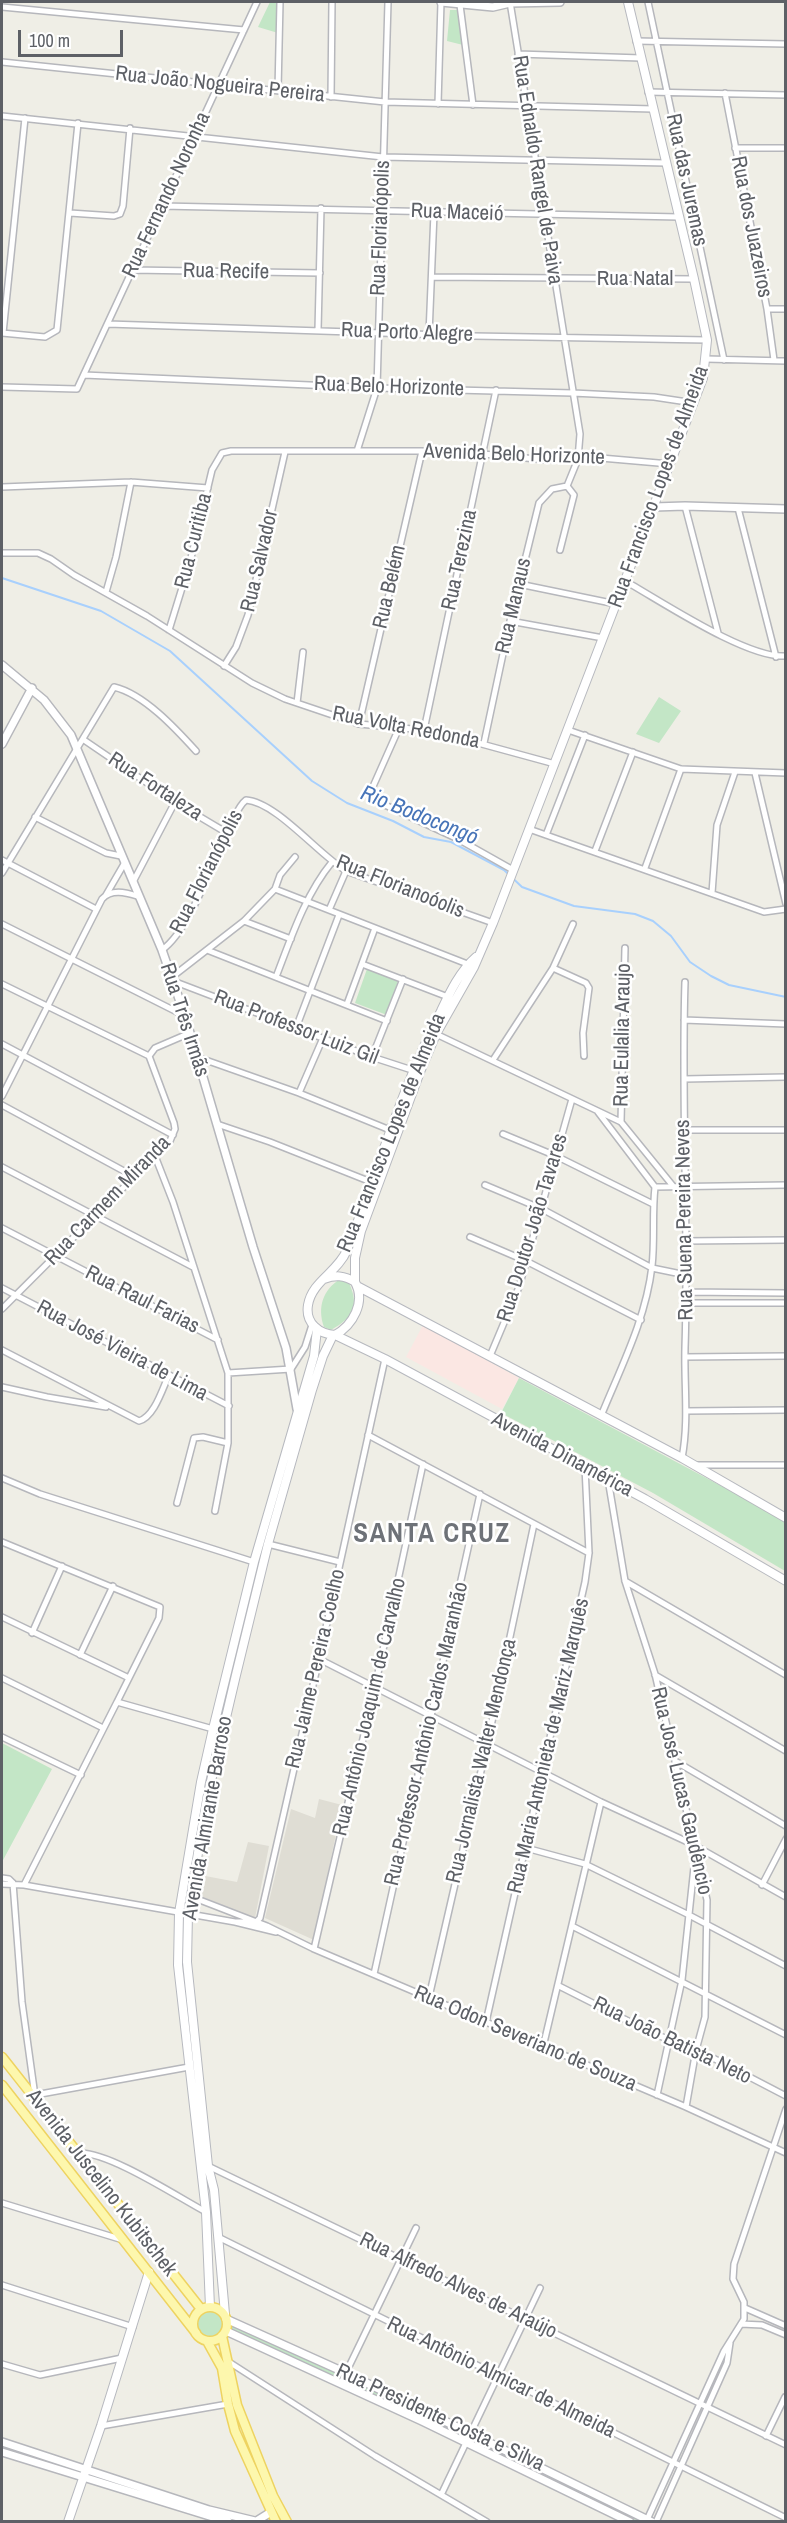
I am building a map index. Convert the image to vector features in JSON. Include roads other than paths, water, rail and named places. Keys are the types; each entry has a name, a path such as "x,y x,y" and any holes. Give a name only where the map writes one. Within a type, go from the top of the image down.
{"main road":[{"name":"Rua Francisco Lopes de Almeida","path":"324,1279 344,1256 390,1130 448,997 477,956 493,923 703,378 707,340 628,2"},
{"name":"Rua Francisco Lopes de Almeida","path":"356,1284 355,1258 361,1231 416,1071 471,965"},
{"path":"356,1284 359,1298 355,1315 349,1325 334,1335 314,1327 308,1314 308,1306 314,1290 324,1279 337,1275 356,1284 695,1465 786,1518"},
{"name":"Avenida Almirante Barroso","path":"206,2308 206,2212 178,1965 179,1913 199,1792 213,1729 254,1562 314,1356 314,1327"},
{"name":"Avenida Almirante Barroso","path":"226,2317 187,1962 188,1914 216,1758 268,1544 317,1372 334,1335"},
{"name":"Avenida Dinamérica","path":"334,1335 385,1359 608,1479 786,1581"},
{"name":"Avenida Juscelino Kubitschek","path":"2,2057 206,2308"},
{"name":"Avenida Juscelino Kubitschek","path":"2,2085 196,2333"},
{"path":"68,2522 101,2426 149,2272"},
{"path":"276,2522 235,2432 222,2368 207,2341 196,2333 194,2320 206,2308 226,2317 224,2333 237,2405 265,2476 287,2522"},
{"path":"207,2341 217,2340 224,2333"}],"street":[{"name":"Rua Fernando Noronha","path":"2,387 77,389 256,2"},
{"path":"278,90 280,2"},
{"path":"331,97 332,2"},
{"name":"Rua Florianópolis","path":"357,451 377,388 388,2"},
{"path":"438,104 441,2 493,7 510,2 560,2"},
{"name":"Rua Ednaldo Rangel de Paiva","path":"510,2 565,338"},
{"name":"Rua das Juremas","path":"648,2 724,360"},
{"path":"460,5 473,105"},
{"path":"2,7 244,30"},
{"path":"636,41 786,44"},
{"path":"518,54 640,58"},
{"name":"Rua João Nogueira Pereira","path":"2,62 385,102 653,109"},
{"path":"648,92 786,95"},
{"name":"Rua dos Juazeiros","path":"725,93 767,309 774,360"},
{"path":"2,116 383,157 667,163"},
{"path":"25,118 2,333 45,337 56,333 59,324 78,123"},
{"path":"70,213 117,216 123,206 130,128"},
{"path":"735,148 786,148"},
{"name":"Rua Maceió","path":"162,206 679,217"},
{"path":"318,330 321,208"},
{"path":"429,334 434,213"},
{"name":"Rua Recife","path":"132,270 320,273"},
{"name":"Rua Natal","path":"432,277 694,279"},
{"path":"767,309 786,309"},
{"name":"Rua Porto Alegre","path":"108,324 707,340"},
{"path":"560,550 574,495 573,490 567,486 578,459 580,434 565,338"},
{"path":"706,359 786,361"},
{"name":"Rua Belo Horizonte","path":"84,375 377,388 573,393 654,397 694,403"},
{"name":"Rua Terezina","path":"424,730 496,390"},
{"name":"Rua Curitiba","path":"169,630 178,607 213,470 222,453 231,451 285,452"},
{"path":"285,452 357,451"},
{"name":"Avenida Belo Horizonte","path":"357,451 422,451 547,460 601,458 670,464"},
{"name":"Rua Belém","path":"359,723 422,451"},
{"name":"Rua Salvador","path":"225,666 236,647 248,615 285,452"},
{"path":"2,487 131,482 208,488"},
{"path":"106,592 116,557 131,482"},
{"name":"Rua Manaus","path":"484,743 510,621 539,503 552,489 559,485 567,486"},
{"path":"686,506 718,633"},
{"path":"654,507 786,509"},
{"path":"738,508 776,657"},
{"name":"Rua Volta Redonda","path":"2,553 44,555 252,683 297,703 359,723 424,730 484,743 555,764"},
{"path":"625,581 718,633 761,653 776,657 786,656"},
{"path":"519,584 616,604"},
{"path":"510,621 603,638"},
{"path":"297,703 303,652"},
{"name":"Rua Três Irmãs","path":"2,665 32,688 60,718 77,750 137,896 162,950 185,1016 253,1247 286,1347 297,1409"},
{"path":"2,744 32,688"},
{"path":"2,873 4,862 84,740 112,688 123,690 165,718 196,751"},
{"path":"399,728 370,798 483,852 512,874"},
{"path":"568,730 681,769 786,773"},
{"path":"546,835 585,735"},
{"name":"Rua Fortaleza","path":"84,740 175,802 227,833"},
{"path":"595,850 633,752"},
{"path":"645,868 681,769"},
{"path":"712,893 717,825 735,772"},
{"path":"529,829 595,850 764,912 786,906 754,772"},
{"name":"Rua Florianópolis","path":"162,950 170,944 184,923 241,804 246,800 255,802"},
{"path":"132,884 175,802"},
{"name":"Rua Florianoóolis","path":"255,802 284,820 332,862 346,871 493,923"},
{"path":"2,1096 122,860 35,817"},
{"path":"173,979 244,921 275,890 280,875 295,857"},
{"path":"4,862 96,909"},
{"path":"276,977 307,901 319,878 332,862"},
{"path":"329,910 346,871"},
{"path":"275,890 471,965"},
{"path":"106,895 121,892 137,896"},
{"path":"296,1028 339,915"},
{"path":"244,921 291,939"},
{"path":"2,924 185,1016"},
{"path":"493,1060 553,968 573,924"},
{"path":"347,1004 375,928"},
{"name":"Rua Eulalia Araujo","path":"621,1122 625,948"},
{"path":"207,950 387,1021"},
{"path":"362,964 448,997"},
{"path":"553,968 585,983 590,991 584,1021 585,1056"},
{"name":"Rua Professor Luiz Gil","path":"173,979 372,1057 416,1071"},
{"path":"372,1057 403,979"},
{"name":"Rua Suena Pereira Neves","path":"682,1458 686,1412 687,1303 684,1186 685,982"},
{"path":"2,984 149,1056 155,1048 190,1033"},
{"path":"684,1020 786,1024"},
{"path":"436,1034 621,1122 673,1186"},
{"path":"298,1093 322,1038"},
{"path":"2,1044 173,1135"},
{"name":"Rua Carmem Miranda","path":"2,1309 155,1156 173,1135 175,1129 172,1112 150,1065 149,1056"},
{"path":"197,1057 298,1093 390,1130"},
{"path":"684,1079 786,1077"},
{"name":"Rua Doutor João Tavares","path":"490,1356 519,1287 572,1099"},
{"path":"2,1106 133,1176"},
{"path":"596,1110 655,1187 652,1268 641,1320 601,1416"},
{"path":"217,1124 270,1142 371,1182"},
{"path":"684,1130 786,1130"},
{"path":"502,1134 556,1156 653,1204"},
{"path":"155,1156 228,1373 228,1443 215,1511"},
{"path":"2,1167 152,1248 193,1267"},
{"path":"485,1185 542,1209 652,1268 686,1275"},
{"path":"655,1187 786,1185"},
{"name":"Rua Raul Farias","path":"2,1228 218,1340"},
{"path":"470,1237 526,1261 641,1320"},
{"path":"686,1241 786,1240"},
{"name":"Rua José Vieira de Lima","path":"2,1288 168,1377 229,1406"},
{"path":"686,1292 786,1293"},
{"path":"687,1303 786,1303"},
{"path":"228,1373 291,1369 314,1327"},
{"path":"2,1350 135,1419 146,1419 168,1377"},
{"path":"685,1357 786,1356"},
{"name":"Rua Jaime Pereira Coelho","path":"256,1922 260,1918 320,1659 385,1359"},
{"path":"2,1387 112,1407"},
{"path":"686,1412 786,1410"},
{"path":"368,1435 589,1553"},
{"path":"177,1503 194,1438 203,1437 228,1443"},
{"name":"Rua Antônio Joaquim de Carvalho","path":"314,1949 375,1687 423,1464"},
{"path":"695,1465 786,1465"},
{"name":"Rua Maria Antonieta de Mariz Marquês","path":"486,2022 585,1582 589,1553 585,1467"},
{"path":"2,1478 40,1494 254,1562"},
{"name":"Rua José Lucas Gaudêncio","path":"608,1479 625,1581 655,1674 692,1844 707,1900 704,2026 696,2050 686,2107"},
{"name":"Rua Professor Antônio Carlos Maranhão","path":"374,1974 480,1494"},
{"name":"Rua Jornalista Walter Mendonça","path":"429,1997 487,1745 534,1524"},
{"path":"2,1542 155,1603 161,1610 81,1775 24,1885"},
{"path":"268,1544 340,1562"},
{"path":"32,1633 62,1566"},
{"path":"625,1581 786,1675"},
{"path":"80,1655 113,1586"},
{"path":"2,1617 129,1678"},
{"path":"320,1659 601,1802 692,1844 786,1897"},
{"path":"655,1674 786,1751"},
{"path":"2,1678 103,1728"},
{"path":"117,1702 213,1729"},
{"path":"2,1737 81,1775"},
{"path":"675,1761 786,1826"},
{"path":"543,2047 601,1802"},
{"path":"762,1885 786,1839"},
{"path":"526,1848 585,1864 708,1924 786,1966"},
{"path":"657,2095 682,1980 691,1879 696,1857"},
{"path":"2,1878 9,1879 13,1883 22,2002 35,2098 189,2067"},
{"path":"2,1884 13,1883"},
{"name":"Rua Odon Severiano de Souza","path":"13,1883 235,1922 277,1932"},
{"name":"Rua Odon Severiano de Souza","path":"192,1897 256,1922 314,1949 686,2107 786,2153"},
{"path":"235,1922 256,1922"},
{"path":"572,1926 682,1980 786,2035"},
{"name":"Rua João Batista Neto","path":"559,1986 656,2035 696,2050 786,2096"},
{"path":"650,2521 681,2467 731,2340 741,2324 745,2308 732,2272 786,2109"},
{"path":"80,2153 93,2154 115,2163 206,2212"},
{"name":"Rua Alfredo Alves de Araújo","path":"208,2166 786,2445"},
{"path":"2,2204 124,2241"},
{"path":"341,2384 416,2228"},
{"name":"Rua Antônio Almicar de Almeida","path":"218,2237 373,2316 498,2375 786,2518"},
{"path":"2,2285 133,2327"},
{"path":"441,2494 540,2288"},
{"path":"745,2308 786,2326"},
{"name":"Rua Presidente Costa e Silva","path":"226,2317 470,2432 650,2521"},
{"path":"741,2324 762,2325 786,2335"},
{"name":"Rua Presidente Costa e Silva","path":"224,2333 466,2442 630,2522"},
{"path":"2,2364 40,2375 122,2358"},
{"path":"229,2362 319,2421 488,2522"},
{"path":"766,2436 785,2397"},
{"path":"101,2426 228,2404"},
{"path":"650,2521 674,2463 704,2407"},
{"path":"2,2442 209,2510 255,2521 270,2512"},
{"path":"2,2452 230,2522"}],"waterway":[{"name":"Rio Bodocongó","path":"2,578 101,611 170,651 312,781 347,803 393,821 424,837 451,842 504,870 522,887 574,906 635,914 653,921 671,936 690,962 711,976 729,985 786,997"}],"district":[{"name":"SANTA CRUZ","path":"432,1535"}]}
